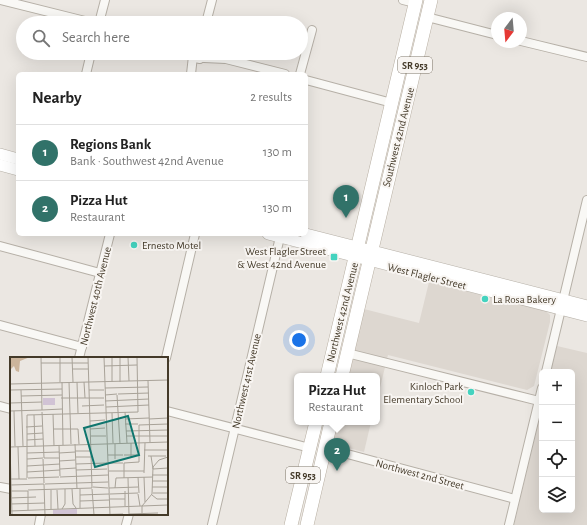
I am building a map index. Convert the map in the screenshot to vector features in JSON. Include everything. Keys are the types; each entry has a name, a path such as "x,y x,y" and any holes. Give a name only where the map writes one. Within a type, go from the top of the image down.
{"main road":[{"name":"Southwest 42nd Avenue","path":"363,254 400,130 431,0"},
{"name":"Southwest 42nd Avenue","path":"363,254 413,1"},
{"path":"413,1 427,17"},
{"path":"398,76 400,97 405,106"},
{"path":"392,103 398,110 400,130"},
{"path":"0,154 16,158"},
{"path":"0,165 16,169"},
{"name":"West Flagler Street","path":"308,235 363,254"},
{"name":"West Flagler Street","path":"276,236 363,254 562,305 587,316"},
{"name":"Northwest 42nd Avenue","path":"343,373 363,254"},
{"name":"Northwest 42nd Avenue","path":"328,373 363,254"},
{"name":"West Flagler Street","path":"562,305 587,306"},
{"path":"315,425 318,439 325,448"},
{"name":"SR 953","path":"292,525 315,425"},
{"name":"SR 953","path":"307,525 330,425"}],"street":[{"path":"1,0 28,5 68,16"},
{"path":"18,0 28,5"},
{"path":"101,16 105,0"},
{"path":"208,16 212,0"},
{"path":"427,17 491,33"},
{"path":"308,45 312,30"},
{"path":"527,42 587,57"},
{"path":"86,72 89,60"},
{"path":"191,72 192,60"},
{"path":"196,72 202,60"},
{"path":"233,60 278,72"},
{"path":"301,72 304,60"},
{"path":"308,81 392,103"},
{"path":"547,369 584,221 587,200"},
{"name":"Northwest 40th Avenue","path":"79,357 109,236"},
{"path":"166,357 195,236"},
{"name":"Northwest 41st Avenue","path":"212,525 280,237"},
{"path":"0,246 100,273"},
{"path":"0,325 82,347"},
{"path":"347,353 539,401 509,525"},
{"path":"0,406 10,409"},
{"path":"168,410 310,448"},
{"name":"Northwest 2nd Street","path":"325,448 515,499"},
{"path":"0,487 10,489"},
{"path":"38,525 41,515"},
{"path":"126,525 129,515"}],"shaded area":[{"path":"429,282 546,311 550,315 550,322 534,386 527,390 388,355 380,388 380,373 349,373 364,309 419,323"},
{"path":"557,346 587,353 587,525 514,525 539,421 539,513 575,513 575,369 551,369"},
{"path":"336,425 370,425 364,452 332,444"}],"place":[{"name":"Regions Bank","path":"346,218"},
{"name":"Ernesto Motel","path":"134,245"},
{"name":"West Flagler Street & West 42nd Avenue","path":"334,257"},
{"name":"La Rosa Bakery","path":"485,299"},
{"name":"Kinloch Park Elementary School","path":"471,392"},
{"name":"Pizza Hut","path":"337,471"}]}
